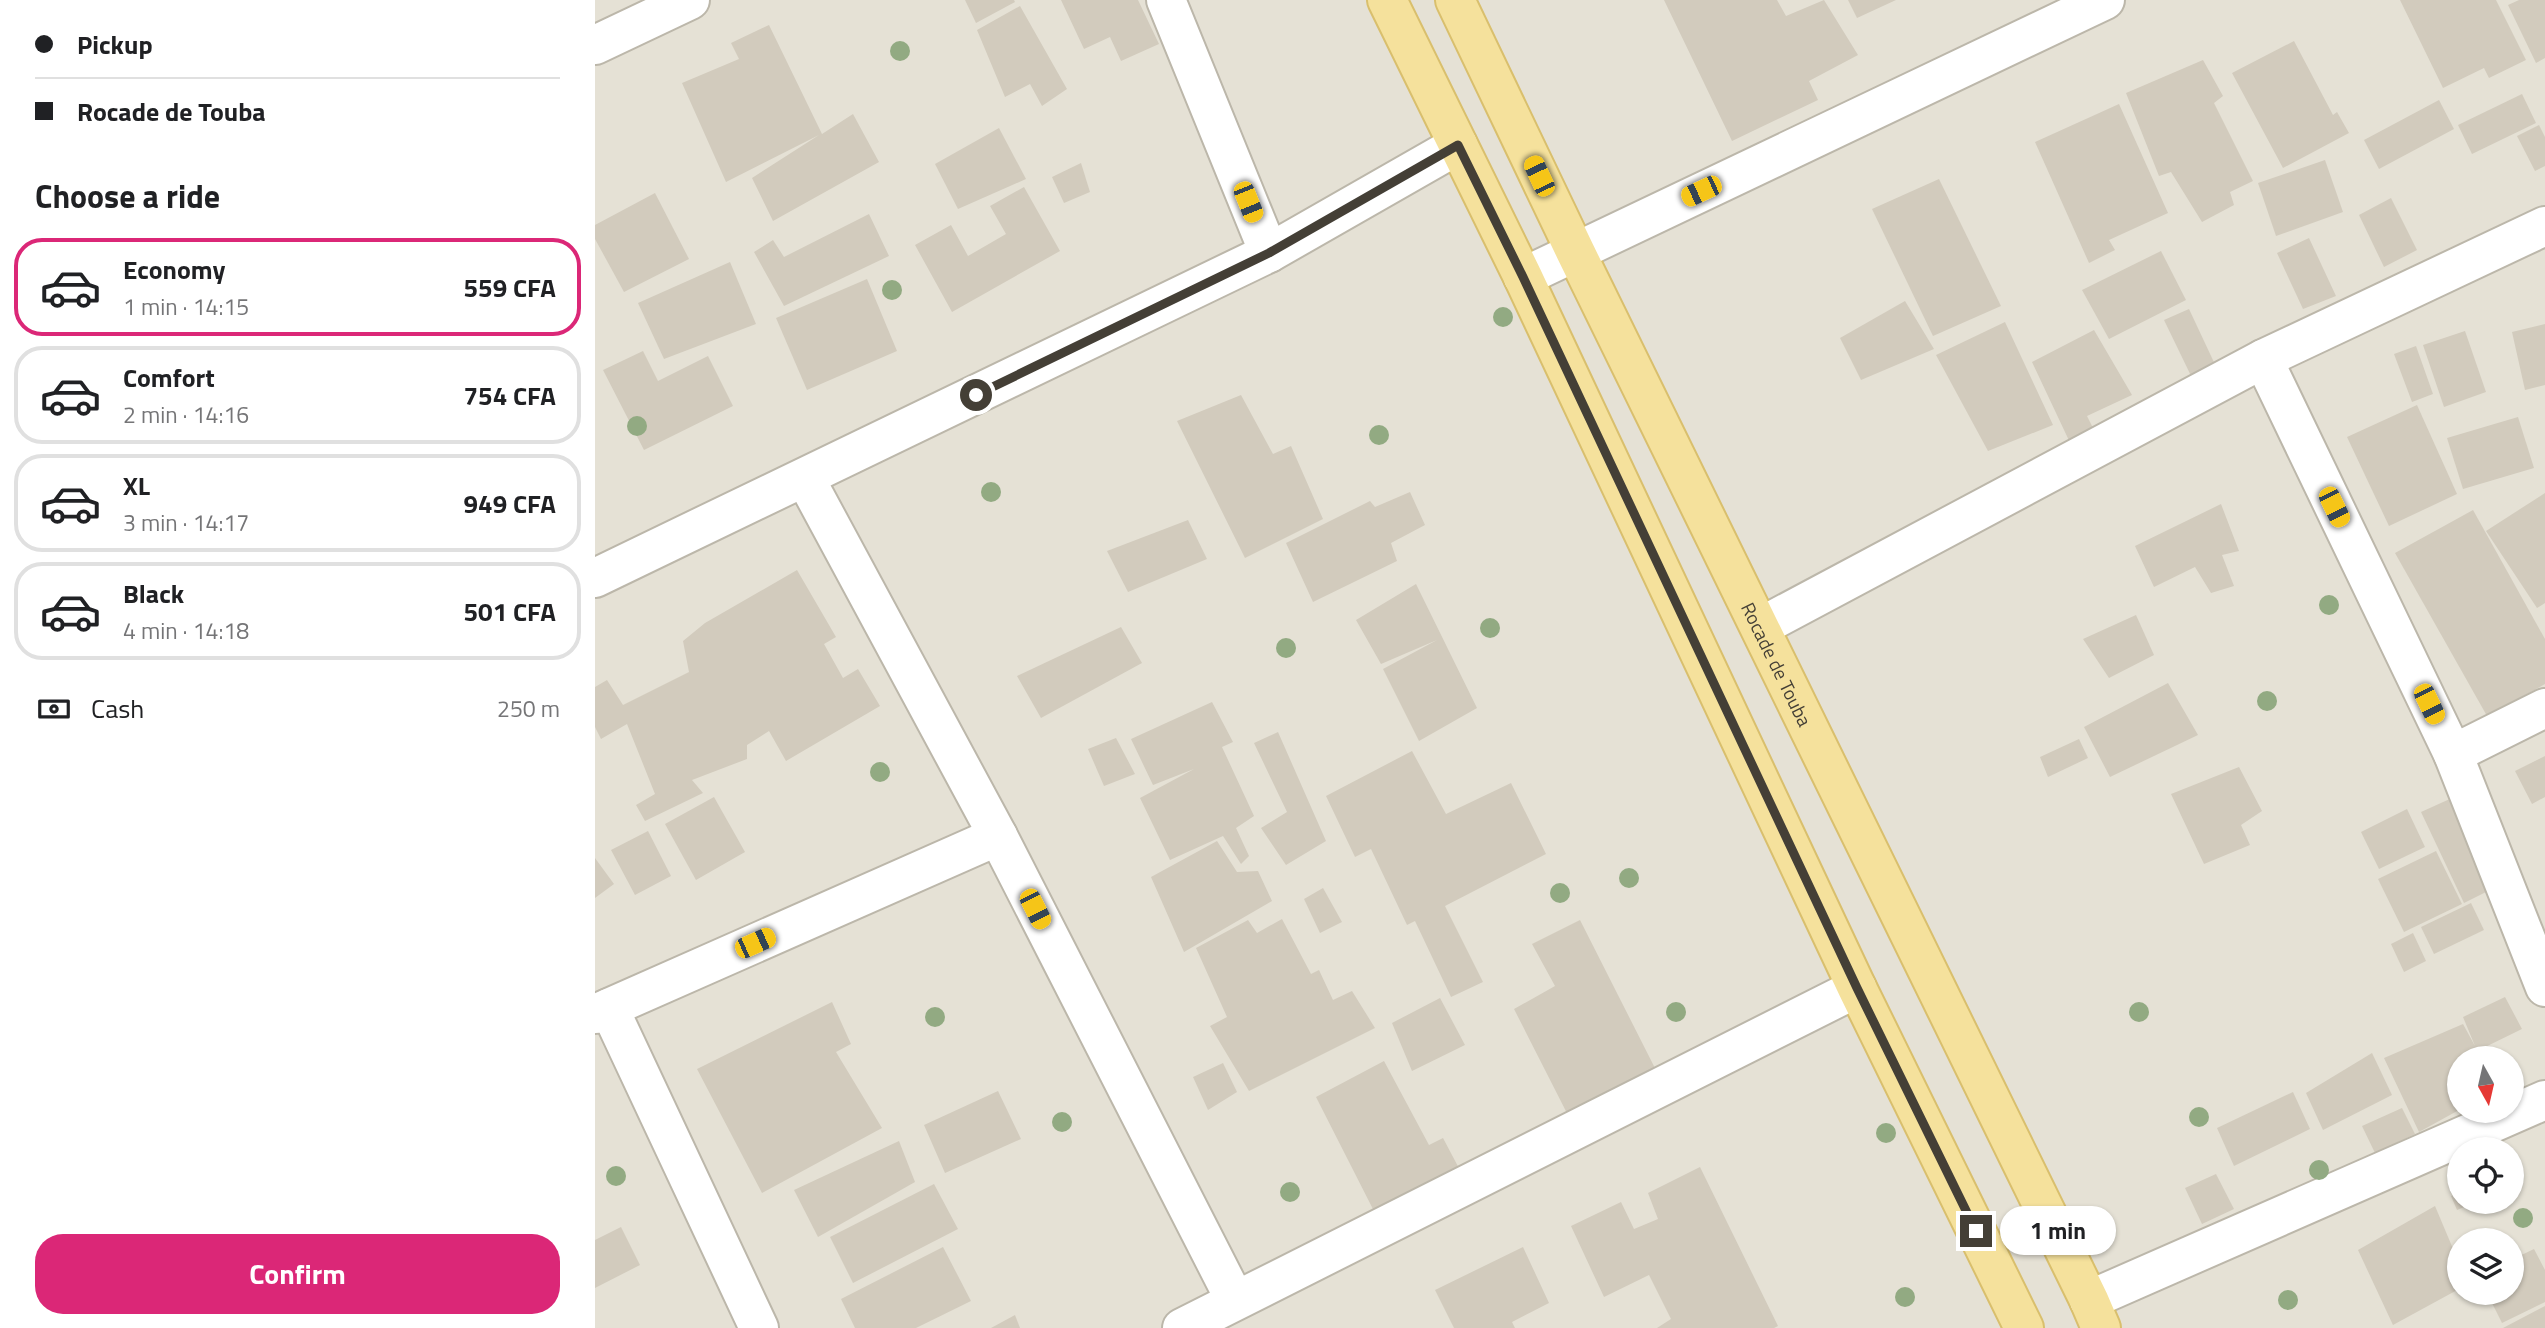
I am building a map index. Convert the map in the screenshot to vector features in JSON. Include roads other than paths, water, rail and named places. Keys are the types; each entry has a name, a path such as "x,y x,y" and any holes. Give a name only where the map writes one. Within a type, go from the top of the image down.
{"main road":[{"path":"1387,0 1523,277 1857,988 2024,1328"},
{"name":"Rocade de Touba","path":"1455,0 2095,1314"}],"street":[{"path":"1166,0 1269,253"},
{"path":"1523,277 2105,0"},
{"path":"595,45 669,4"},
{"path":"595,578 1269,253 1458,145"},
{"path":"1760,627 2263,359 2545,226"},
{"path":"2263,359 2453,754 2545,987"},
{"path":"805,478 998,836 1235,1300"},
{"path":"2453,754 2545,708"},
{"path":"759,1328 602,1011 998,836"},
{"path":"1182,1328 1857,988"},
{"path":"2095,1314 2545,1100"}]}
